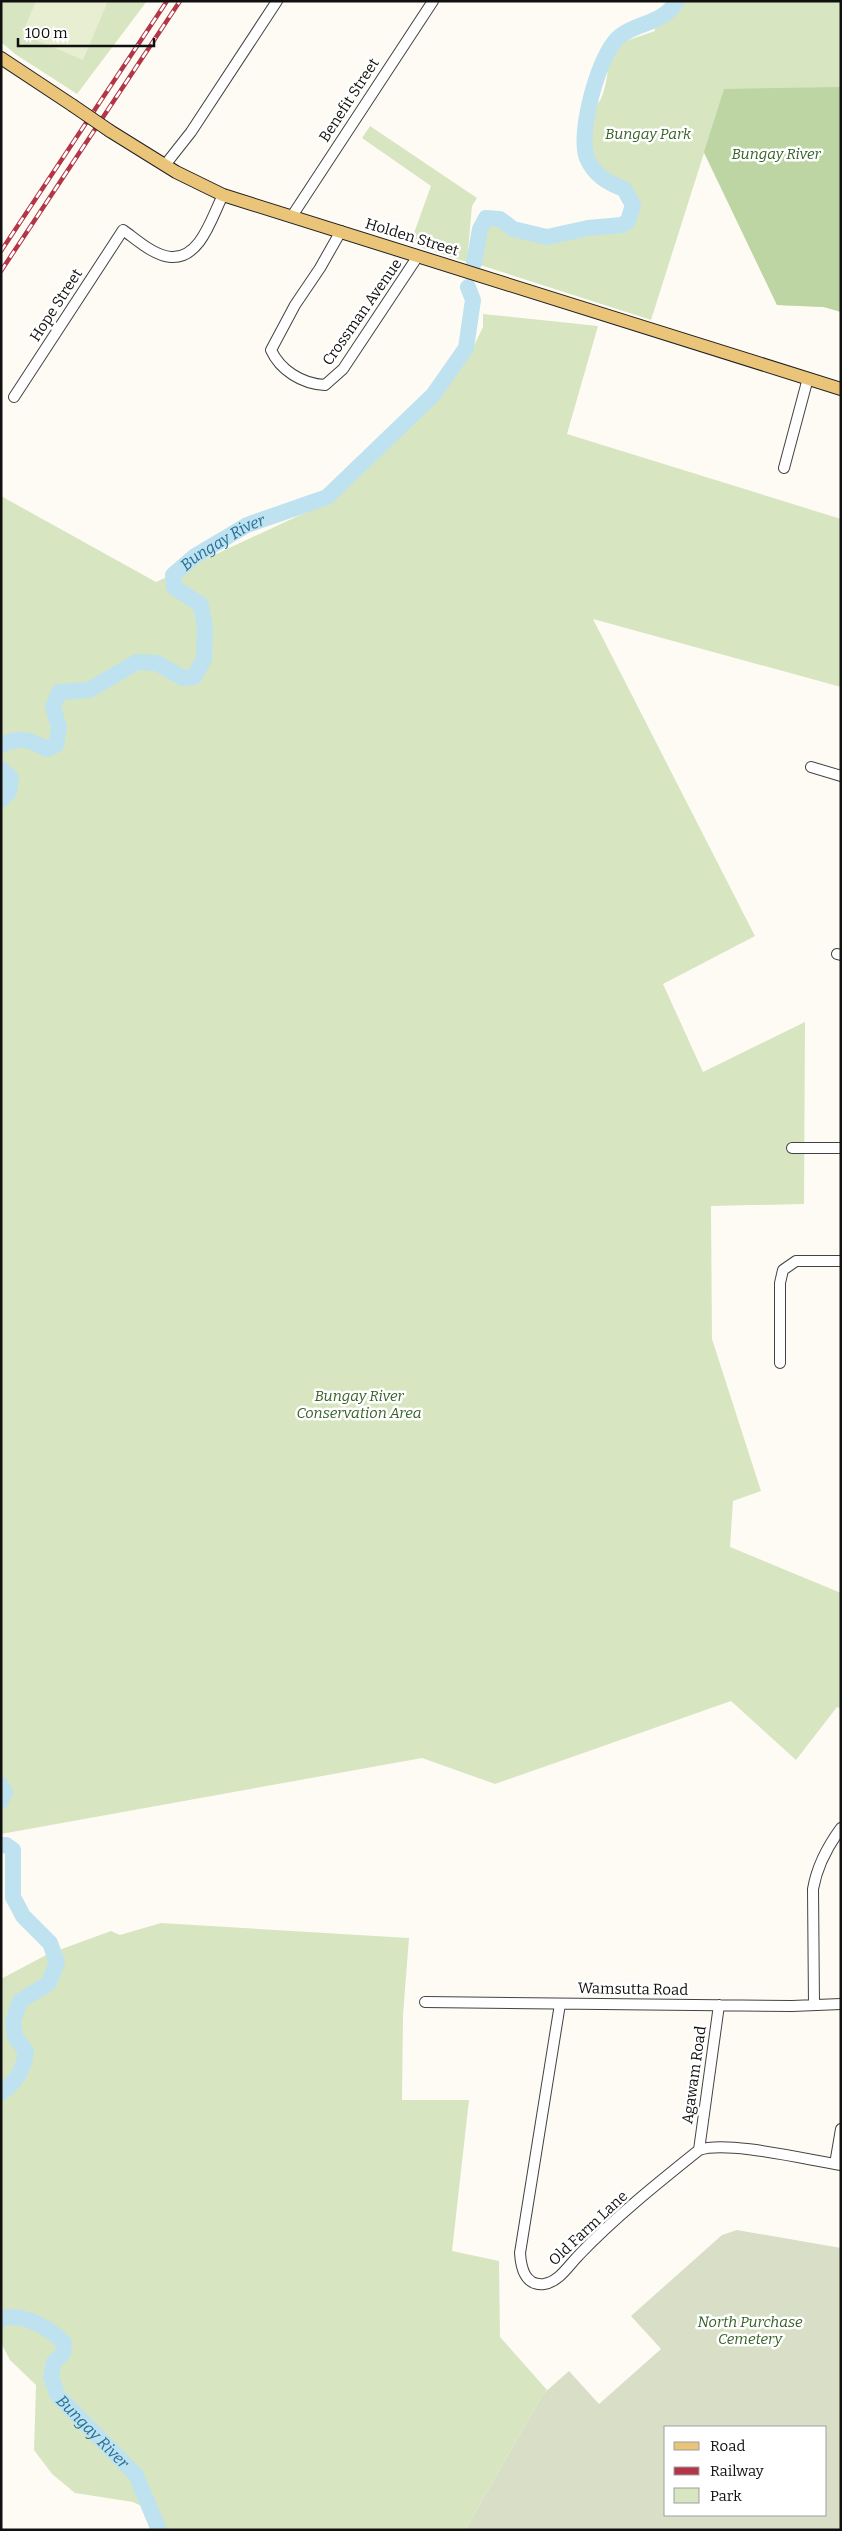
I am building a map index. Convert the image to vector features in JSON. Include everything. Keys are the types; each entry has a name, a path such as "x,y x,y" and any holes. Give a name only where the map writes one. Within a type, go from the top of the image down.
{"main road":[{"name":"Holden Street","path":"1,58 110,131 165,165 223,195 841,388"}],"street":[{"path":"165,165 191,132 277,1"},
{"name":"Benefit Street","path":"292,216 433,1"},
{"name":"Hope Street","path":"14,397 123,230 155,252 170,257 184,255 196,248 223,195"},
{"name":"Crossman Avenue","path":"341,231 320,268 294,305 271,350 276,361 285,370 314,384 325,385 343,369 418,256"},
{"path":"784,468 808,378"},
{"path":"811,767 841,776"},
{"path":"792,1148 841,1148"},
{"path":"780,1363 780,1284 783,1270 788,1265 802,1261 841,1261"},
{"path":"814,2006 813,1889 816,1874 828,1846 841,1828"},
{"name":"Wamsutta Road","path":"425,2002 814,2006 841,2004"},
{"name":"Old Farm Lane","path":"560,2004 520,2253 526,2277 538,2284 553,2281 580,2254 699,2150"},
{"name":"Agawam Road","path":"699,2150 719,2005"},
{"path":"699,2150 707,2147 731,2147 838,2165 841,2129"}],"green space":[{"path":"1,1 147,1 77,94 15,54 1,42"},
{"path":"36,1 108,1 83,60 22,34"},
{"name":"Bungay Park","path":"677,1 841,1 841,312 824,307 777,305 704,153 651,320 474,263 480,229 486,218 500,219 513,229 547,237 588,228 622,225 628,221 633,205 624,189 613,184 596,171 585,153 583,132 585,120 603,94 611,46 655,31 653,21 670,13"},
{"name":"Bungay River","path":"841,87 841,312 824,307 777,305 704,152 724,89"},
{"path":"370,126 477,198 472,206 467,262 410,244 431,186 362,138"},
{"name":"Bungay River Conservation Area","path":"483,314 598,326 567,434 841,519 841,687 593,619 755,936 663,984 703,1072 805,1022 804,1204 711,1206 712,1339 761,1491 733,1501 730,1547 841,1593 841,1709 837,1707 796,1760 731,1701 495,1784 422,1758 1,1834 1,1801 5,1792 1,1785 1,496 156,582 315,508 433,395 468,358 483,327"},
{"path":"161,1923 409,1938 403,2015 402,2100 469,2100 452,2251 499,2261 500,2337 547,2390 465,2530 166,2530 157,2514 133,2502 75,2493 52,2474 34,2450 36,2385 10,2360 1,2343 1,1979 48,1954 111,1931 120,1935"},
{"name":"North Purchase Cemetery","path":"737,2230 841,2248 841,2530 465,2530 543,2394 569,2371 599,2404 661,2349 631,2316 722,2235"}],"waterway":[{"name":"Bungay River","path":"474,263 480,229 486,218 500,219 513,229 547,237 588,228 622,225 628,221 633,205 624,189 602,178 593,169 587,158 585,131 592,94 605,58 612,45 620,36 627,31 657,19 671,9 677,1"},
{"name":"Bungay River","path":"1,745 19,740 29,741 46,749 56,745 59,728 53,707 59,692 89,690 137,662 157,663 183,678 194,677 204,659 205,628 201,605 174,587 173,575 195,556 247,525 327,497 433,395 466,348 473,300 468,287"},
{"name":"Bungay River","path":"1,769 11,778 9,792 1,800"},
{"name":"Bungay River","path":"1,1785 5,1792 1,1801"},
{"name":"Bungay River","path":"1,1845 6,1845 13,1850 13,1897 23,1916 50,1943 57,1962 49,1983 20,2001 13,2022 15,2037 26,2051 25,2058 18,2075 1,2093"},
{"name":"Bungay River","path":"1,2319 9,2317 26,2319 44,2327 64,2343 63,2354 54,2362 51,2377 58,2396 136,2475 159,2530"}],"railway":[{"path":"1,251 167,1"},
{"path":"1,271 180,1"}]}
